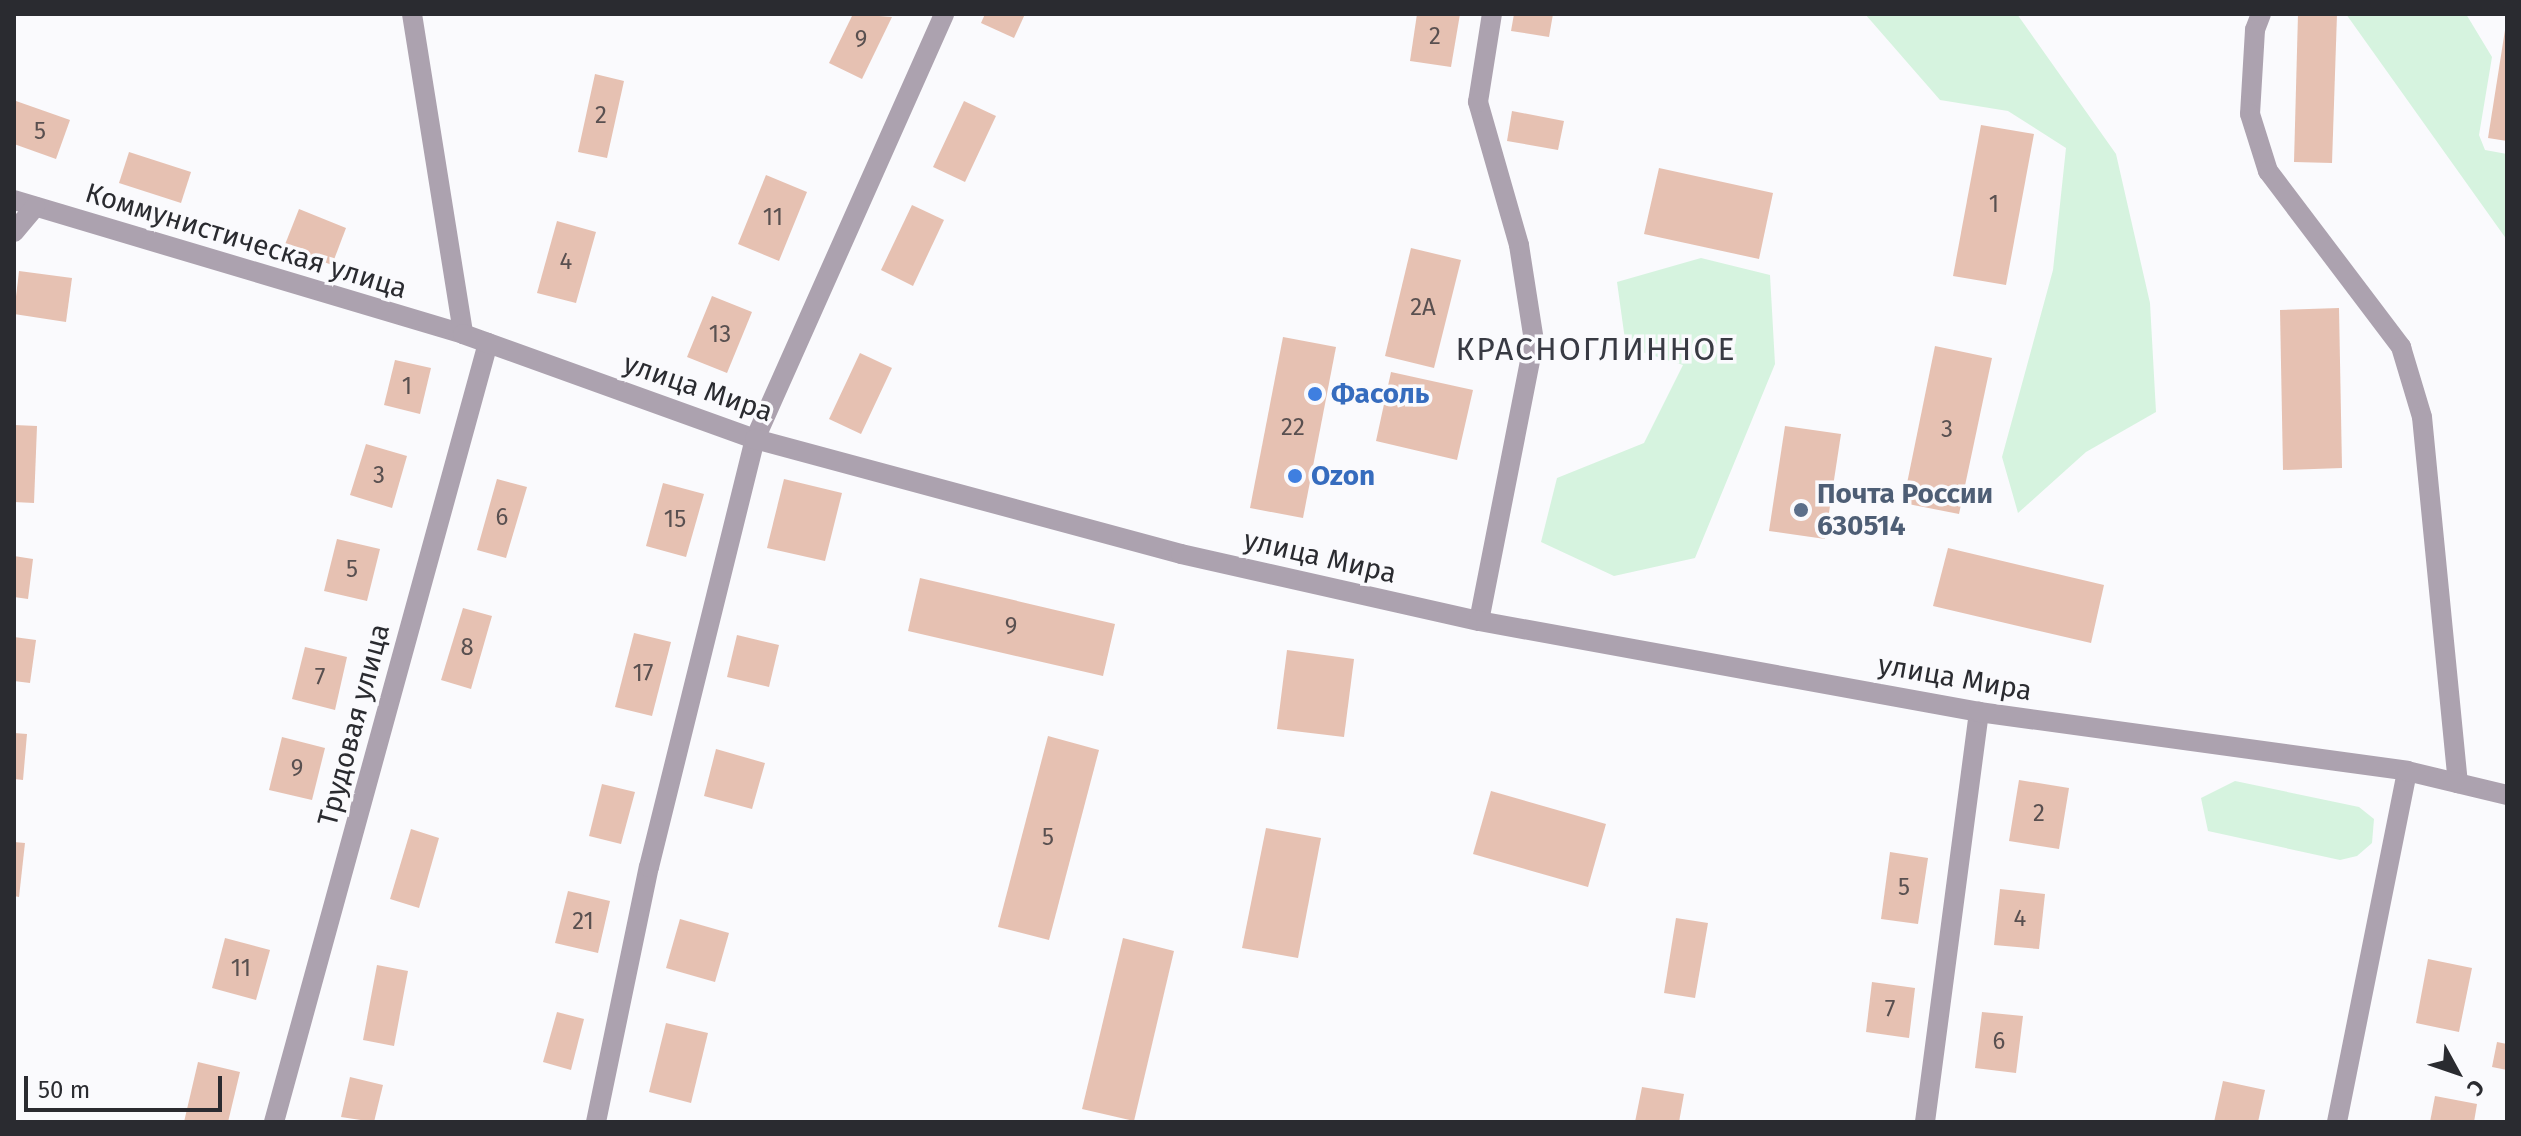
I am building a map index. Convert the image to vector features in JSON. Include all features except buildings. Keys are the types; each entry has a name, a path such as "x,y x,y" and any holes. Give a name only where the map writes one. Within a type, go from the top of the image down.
{"street":[{"path":"412,14 463,334"},
{"path":"596,1122 649,867 755,439 944,14"},
{"path":"1479,621 1534,341 1519,245 1478,102 1492,14"},
{"path":"2261,14 2255,30 2250,114 2268,171 2401,347 2422,417 2458,783"},
{"name":"Коммунистическая улица","path":"14,200 463,334"},
{"path":"14,232 35,207"},
{"name":"улица Мира","path":"463,334 755,439 1181,554 1479,621 1979,712 2407,771 2507,795"},
{"name":"Трудовая улица","path":"274,1122 488,343"},
{"path":"1925,1122 1979,712"},
{"path":"2337,1122 2407,771"}],"green space":[{"path":"1865,14 2017,14 2116,154 2150,303 2156,412 2086,452 2018,513 2002,457 2053,270 2066,148 2008,111 1940,100"},
{"path":"2346,14 2466,14 2492,57 2479,135 2485,150 2507,154 2507,240"},
{"path":"1701,258 1770,275 1775,364 1695,558 1614,576 1541,542 1557,478 1644,443 1683,365 1626,347 1617,282"},
{"path":"2235,781 2359,807 2374,819 2372,843 2357,856 2340,860 2208,831 2201,798"}],"place":[{"name":"Фасоль","path":"1315,394"},
{"name":"Ozon","path":"1295,476"},
{"name":"Почта России 630514","path":"1801,510"}],"district":[{"name":"КРАСНОГЛИННОЕ","path":"1596,349"}]}
